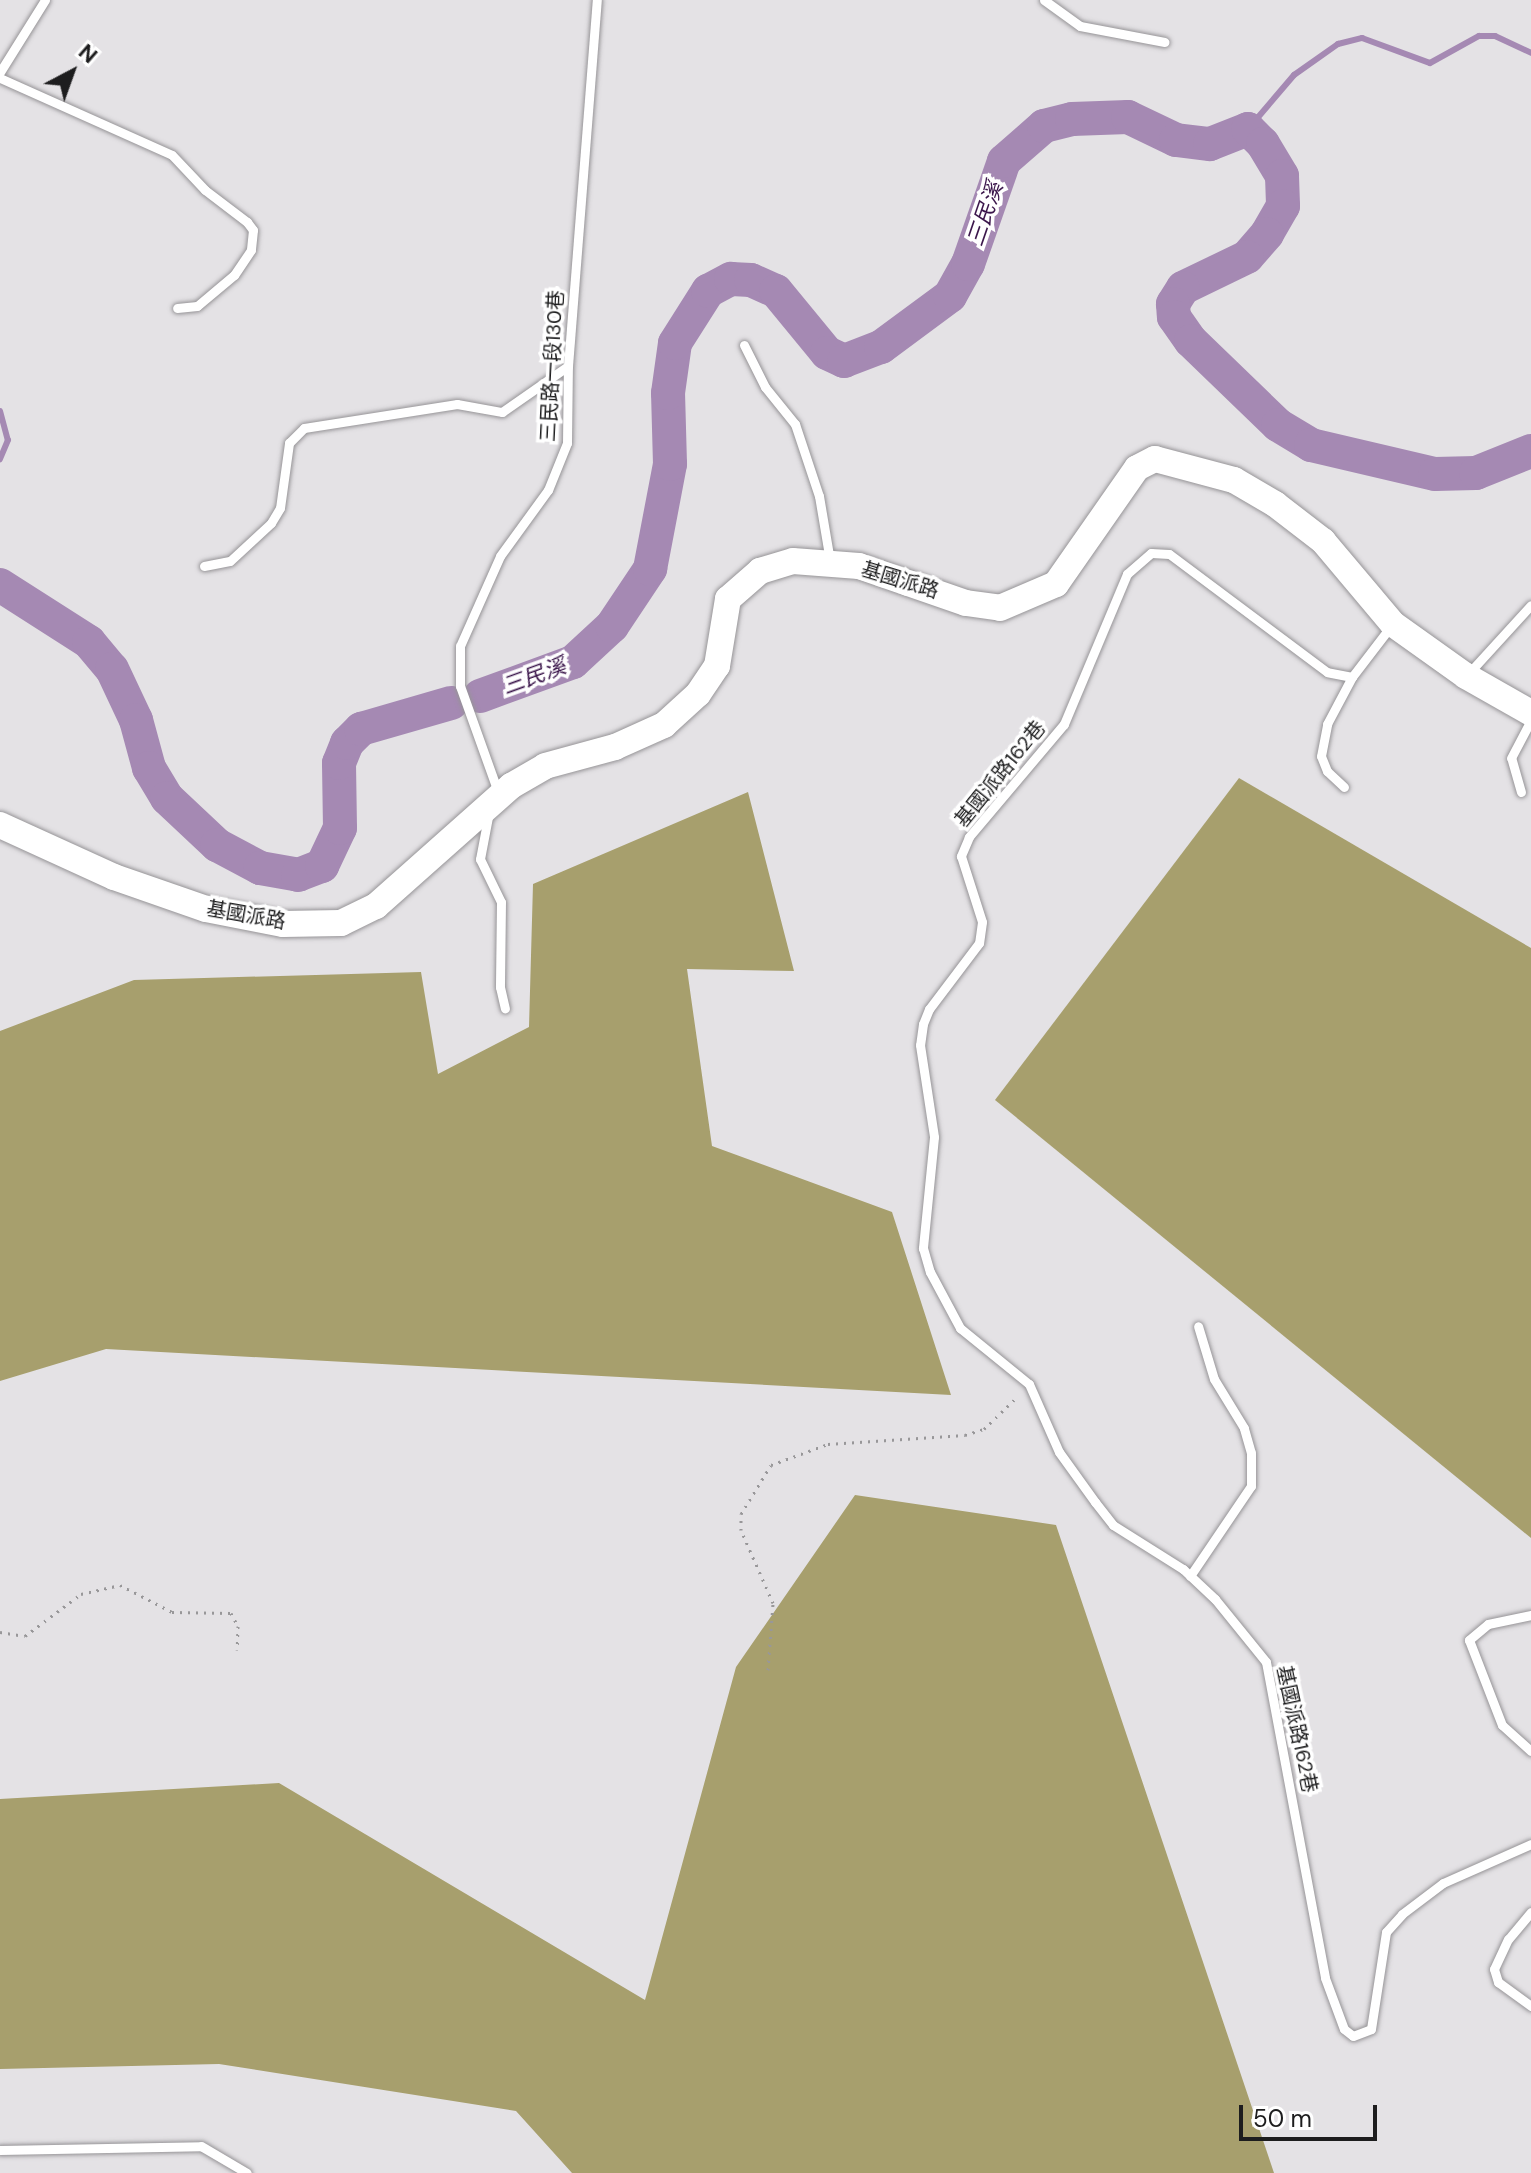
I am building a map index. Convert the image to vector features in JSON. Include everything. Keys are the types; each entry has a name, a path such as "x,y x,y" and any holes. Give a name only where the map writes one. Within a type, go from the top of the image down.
{"street":[{"name":"基國派路","path":"0,825 114,877 206,909 283,924 341,923 376,906 494,800 545,766 615,747 664,725 698,694 717,666 728,599 742,583 793,561 859,566 977,604 1000,608 1037,596 1056,584 1082,554 1137,468 1155,459 1234,480 1275,504 1323,541 1393,624 1466,676 1531,713"}],"lane":[{"path":"0,72 45,0"},
{"name":"三民路一段130巷","path":"494,800 460,686 460,646 500,556 562,465 597,0"},
{"path":"1044,0 1080,26 1165,42"},
{"path":"0,78 165,151 247,222 253,230 251,250 234,275 197,306 177,308"},
{"path":"744,345 765,387 795,424 819,496 831,564"},
{"path":"204,566 230,561 271,523 280,508 289,443 304,428 457,404 502,412 568,366"},
{"name":"基國派路162巷","path":"1352,677 1327,672 1255,623 1187,564 1151,553 1127,574 1064,724 969,837 961,856 982,922 979,943 929,1009 920,1045 934,1137 923,1248 930,1272 960,1328 1029,1384 1059,1452 1104,1514 1132,1539 1190,1576 1266,1662 1325,1978 1335,2010 1353,2036 1371,2029 1386,1932 1402,1914 1443,1883 1531,1844"},
{"path":"1466,676 1531,605"},
{"path":"1344,787 1327,771 1321,756 1327,724 1352,677 1393,624"},
{"path":"1521,792 1511,758 1531,720"},
{"path":"494,800 480,859 501,902 500,987 505,1008"},
{"path":"1190,1576 1251,1486 1251,1453 1244,1428 1214,1379 1198,1326"},
{"path":"1531,1615 1488,1624 1469,1640 1502,1725 1531,1751"},
{"path":"1531,1912 1508,1939 1494,1969 1498,1982 1531,2006"},
{"path":"0,2150 201,2146 247,2173"}],"path":[{"path":"768,1670 773,1603 741,1530 741,1514 771,1465 828,1444 965,1435 984,1429 1029,1384"},
{"path":"0,1632 25,1636 81,1594 120,1585 172,1612 231,1613 238,1626 237,1650"}],"shaded area":[{"path":"1239,778 1531,948 1531,1538 995,1100"},
{"path":"748,792 794,971 687,969 712,1146 892,1212 951,1395 106,1349 0,1381 0,1031 134,980 421,972 438,1074 529,1027 533,884"},
{"path":"855,1495 1056,1525 1274,2173 572,2173 516,2111 219,2064 0,2069 0,1799 279,1783 645,2000 736,1667"}],"waterway":[{"path":"1248,129 1294,75 1338,44 1362,38 1430,63 1479,36 1495,36 1531,53"},
{"name":"三民溪","path":"480,696 573,662 612,626 650,569 670,464 668,393 675,343 708,291 731,279 751,280 776,291 827,353 844,361 881,347 950,296 968,264 1004,161 1044,126 1072,119 1128,117 1176,140 1210,144 1248,129 1263,144 1282,176 1283,206 1267,234 1247,257 1183,288 1173,304 1174,317 1191,341 1278,425 1311,445 1435,474 1476,473 1531,451"},
{"path":"0,411 8,440 0,459"},
{"name":"三民溪","path":"0,585 89,642 112,669 136,720 149,768 167,798 217,845 260,868 298,875 322,866 340,828 339,763 347,743 361,729 451,703"}]}
